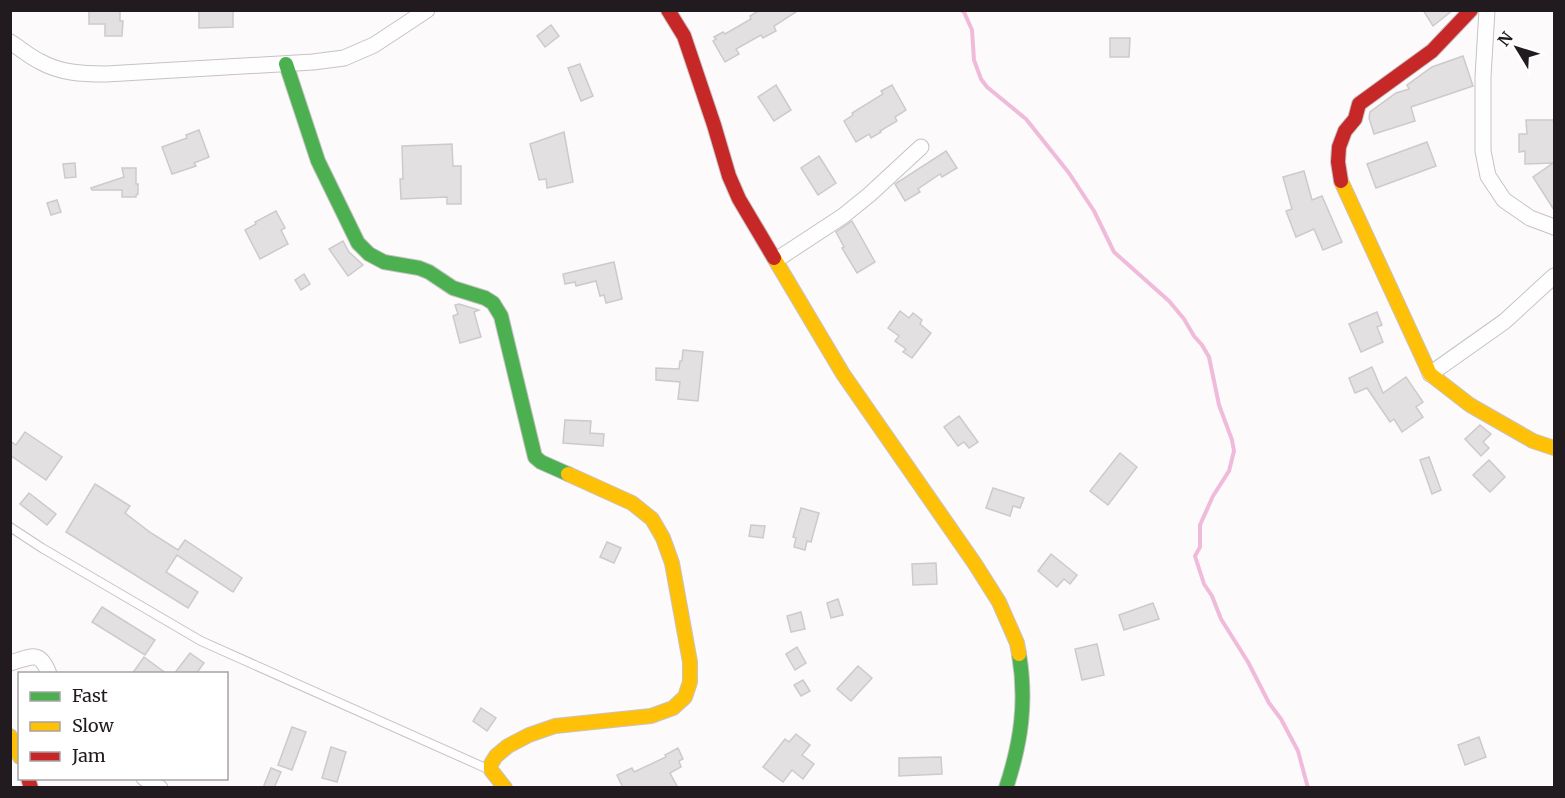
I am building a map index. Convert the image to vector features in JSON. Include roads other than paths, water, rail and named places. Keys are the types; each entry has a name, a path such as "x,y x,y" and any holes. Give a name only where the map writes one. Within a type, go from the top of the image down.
{"main road":[{"path":"668,10 684,36 729,176 739,199 843,374 999,602 1017,643 1023,679 1023,712 1015,761 1006,788"},
{"path":"1471,10 1432,51 1359,104 1355,119 1345,131 1339,147 1338,162 1341,181 1430,374 1470,405 1533,441 1554,448"},
{"path":"286,64 318,160 358,243 369,254 384,262 419,268 453,288 478,295 493,303 501,316 536,457 541,462 632,502 652,519 663,538 672,563 690,662 690,682 685,697 673,708 651,716 555,726 529,735 508,746 496,756 491,764 491,770 505,788"},
{"path":"10,735 18,753"}],"street":[{"path":"10,42 38,61 60,70 82,74 313,62 344,57 374,45 426,10"},
{"path":"1487,10 1483,151 1488,176 1504,200 1530,218 1554,227"},
{"path":"776,260 843,216 921,147"},
{"path":"1430,374 1505,321 1554,276"},
{"path":"10,663 39,657 44,661 48,672"},
{"path":"147,780 160,788"}],"lane":[{"path":"10,527 201,641 491,770"}],"waterway":[{"path":"961,10 972,30 974,60 981,79 987,87 1026,119 1069,173 1094,211 1114,252 1169,301 1209,357 1219,405 1234,451 1229,471 1213,496 1200,525 1200,547 1195,556 1204,584 1212,596 1221,619 1298,751 1308,788"}]}
